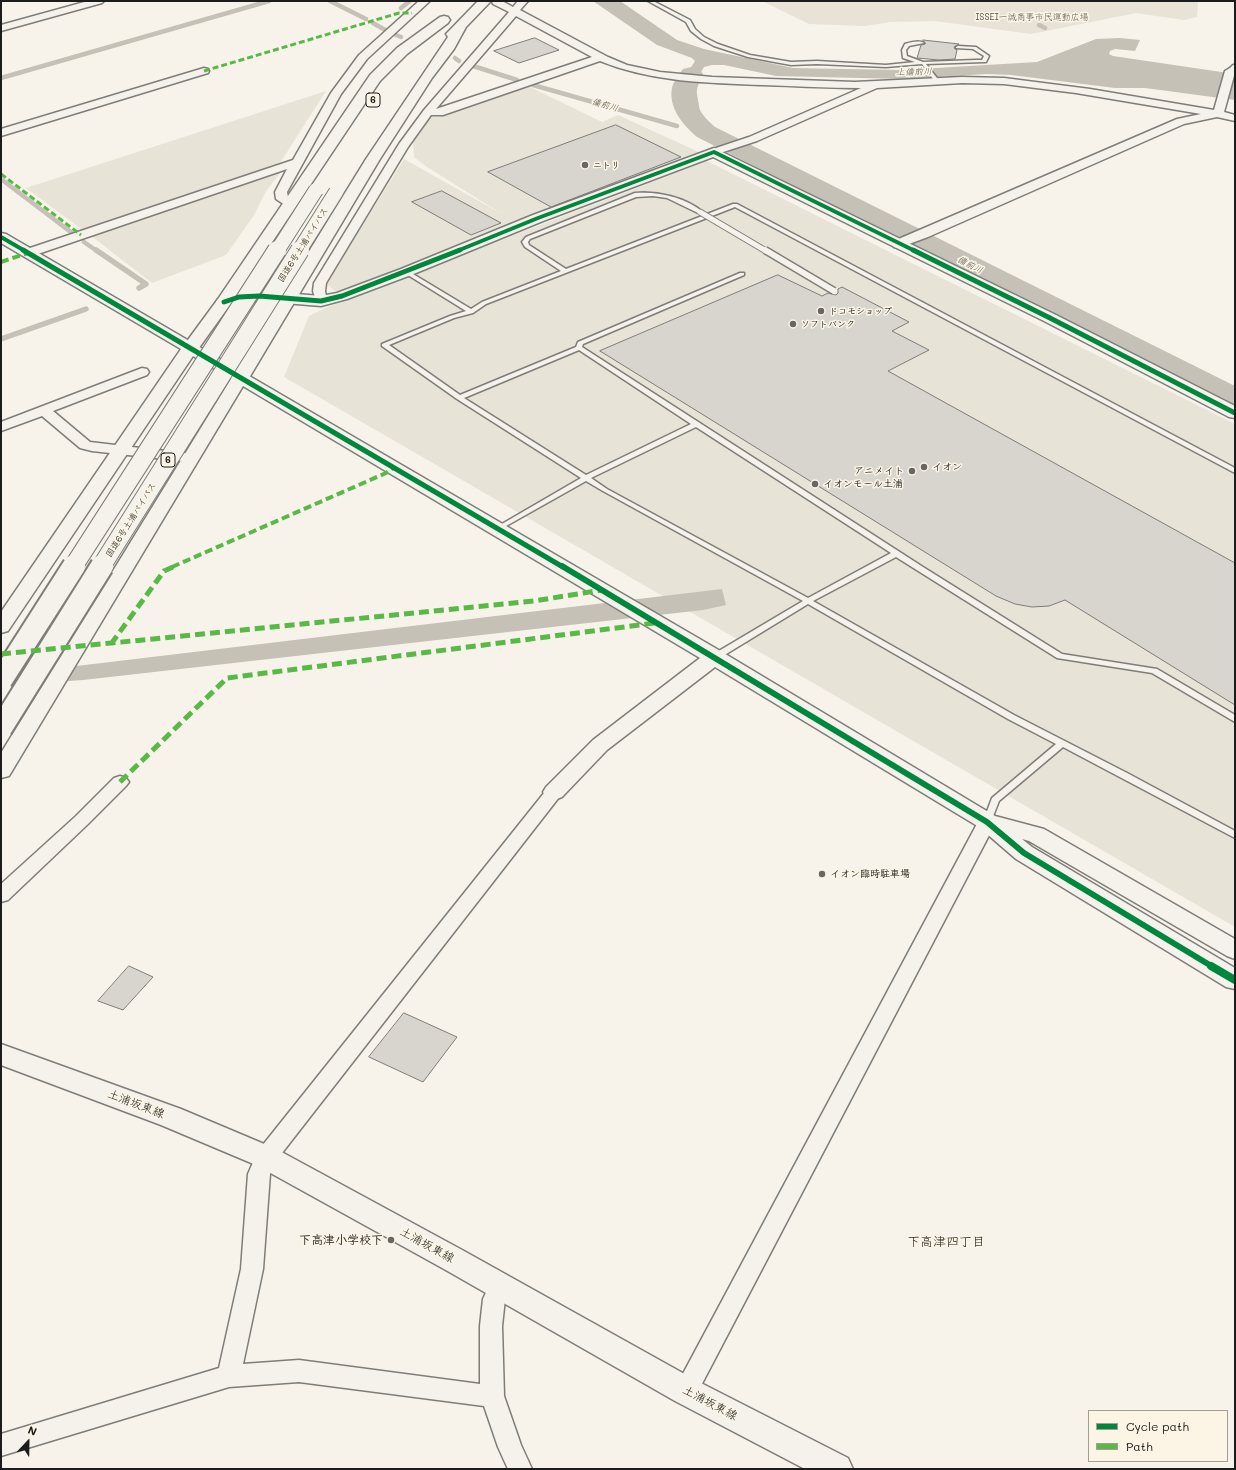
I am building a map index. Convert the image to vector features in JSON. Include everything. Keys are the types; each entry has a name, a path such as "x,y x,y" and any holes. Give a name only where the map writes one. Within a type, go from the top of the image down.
{"main road":[{"path":"397,96 419,68 462,23 490,2"},
{"name":"6","path":"289,203 375,78 402,51 449,15 401,66 373,100 353,133"},
{"path":"240,378 374,160 426,77 447,49 462,23"},
{"name":"国道6号土浦バイパス","path":"1,680 320,184"},
{"name":"国道6号土浦バイパス","path":"1,728 340,186"},
{"path":"190,348 224,302 289,203"},
{"name":"土浦坂東線","path":"1,1054 171,1117 266,1157 686,1391 837,1469"}],"street":[{"path":"1,28 99,1"},
{"path":"289,203 282,198 281,192 336,93 363,57 425,1"},
{"path":"321,301 319,291 320,283 403,146 428,112 523,1"},
{"path":"490,2 515,10 574,45 600,58 620,66 643,72 700,80 877,85 937,81 989,80 1051,86 1235,118"},
{"path":"428,112 440,113 600,58"},
{"path":"1218,114 1232,68"},
{"path":"1,133 204,71"},
{"path":"224,302 239,297 259,296 321,301 342,296 406,272 538,218 738,143 753,139 877,85"},
{"path":"904,241 924,234 1181,121 1218,114"},
{"path":"719,150 904,241 1235,413"},
{"path":"28,253 297,162"},
{"path":"1,237 715,658 987,822 1024,853 1235,980"},
{"path":"1,627 190,348"},
{"path":"1,427 142,372"},
{"path":"1,771 240,378"},
{"path":"43,410 85,445 121,451 191,458"},
{"path":"229,1376 252,1269 258,1174 266,1157 554,792 600,745 715,658"},
{"path":"1,895 82,820 120,782"},
{"path":"987,822 1036,835 1235,950"},
{"path":"686,1391 987,822"},
{"path":"500,1286 494,1299 491,1326 492,1396 510,1447 520,1469"},
{"path":"1,1445 229,1376 299,1371 492,1396"}],"lane":[{"path":"650,1 688,21 689,25 697,35 719,46 735,52 790,64 806,62 888,66 984,61 987,56 974,48 958,46"},
{"path":"922,43 914,42 907,45 904,50 905,57 925,64 937,81"},
{"path":"566,272 527,246 525,242 528,238 635,195 647,193 661,194 673,198 700,212 834,291"},
{"path":"1235,471 735,206 484,303 471,312 452,317 384,345 459,398 586,478 808,601 1011,717 1235,835"},
{"path":"406,272 471,312"},
{"path":"459,398 579,348 580,343 742,274"},
{"path":"579,348 1060,656 1154,671 1235,719"},
{"path":"497,529 586,478 696,424"},
{"path":"715,658 808,601 897,553"},
{"path":"987,822 995,800 1062,743"}],"shaded area":[{"path":"528,86 602,122 618,115 701,153 339,294 326,284 404,159 502,214 427,167 414,157 413,141 429,117 438,117"},
{"path":"326,91 280,163 84,231 26,188"},
{"name":"イオンモール土浦","path":"707,161 1235,424 1235,927 284,377 309,316 332,305"},
{"path":"278,170 282,171 266,191 254,215 226,255 152,283 90,235"}],"green space":[{"name":"ISSEI一誠商事市民運動広場","path":"762,1 1198,1 1197,17 1184,20 1136,13 1031,34 935,21 890,22 865,26 809,24"}],"water":[{"name":"上備前川","path":"593,1 620,1 677,40 704,49 793,68 901,70 1037,62 1096,39 1120,38 1140,40 1135,51 1115,49 1110,51 1109,54 1113,56 1235,74 1235,100 1145,88 1115,88 1011,75 987,74 903,79 776,76 724,65 712,65 704,67 695,83 702,123 691,123 683,105 681,92 682,85 695,61 692,58 657,45"},
{"path":"722,589 726,605 703,610 83,680 1,686 1,675"}],"building":[{"path":"535,38 559,50 519,63 494,51"},
{"path":"923,40 959,44 954,47 957,50 955,59 939,60 917,58 921,45 925,44"},
{"name":"ニトリ","path":"616,125 681,157 551,207 488,172"},
{"path":"442,191 501,223 471,235 412,202"},
{"name":"イオン","path":"778,275 822,296 828,293 836,295 838,293 838,289 842,287 909,322 892,331 929,350 888,371 1235,563 1235,705 1065,600 1049,606 1032,607 1015,604 996,596 600,351"},
{"path":"129,966 153,977 123,1010 98,1001"},
{"path":"404,1013 457,1037 423,1082 369,1057"}],"waterway":[{"path":"1,78 269,1"},
{"name":"備前川","path":"330,1 366,19"},
{"path":"401,8 410,1"},
{"name":"備前川","path":"373,23 387,31"},
{"path":"1039,25 1045,28"},
{"name":"備前川","path":"396,35 401,37"},
{"name":"備前川","path":"455,58 459,61"},
{"name":"備前川","path":"470,65 517,80"},
{"name":"備前川","path":"691,74 684,88 684,101 689,113 706,132 1235,398"},
{"name":"備前川","path":"533,85 677,126"},
{"path":"1,179 72,233"},
{"path":"84,242 97,251"},
{"path":"96,250 146,284 139,288"},
{"path":"1,339 86,309"}],"marked path":[{"path":"204,71 399,13 412,13"},
{"path":"1,174 81,235"},
{"path":"1,262 28,253"},
{"path":"111,644 164,571 386,473 393,468"},
{"path":"1,654 534,601 602,590"},
{"path":"120,782 227,678 655,623"}],"cycle path":[{"path":"224,302 239,297 259,296 321,301 342,296 406,272 538,218 714,152 1050,318 1235,413"},
{"path":"1,237 602,590 987,822 1024,853 1235,980"}],"place":[{"name":"ニトリ","path":"585,165"},
{"name":"ドコモショップ","path":"821,311"},
{"name":"ソフトバンク","path":"793,324"},
{"name":"イオン","path":"924,467"},
{"name":"アニメイト","path":"912,471"},
{"name":"イオンモール土浦","path":"815,484"},
{"name":"イオン臨時駐車場","path":"822,874"},
{"name":"下高津小学校下","path":"391,1240"}],"district":[{"name":"下高津四丁目","path":"946,1242"}]}
